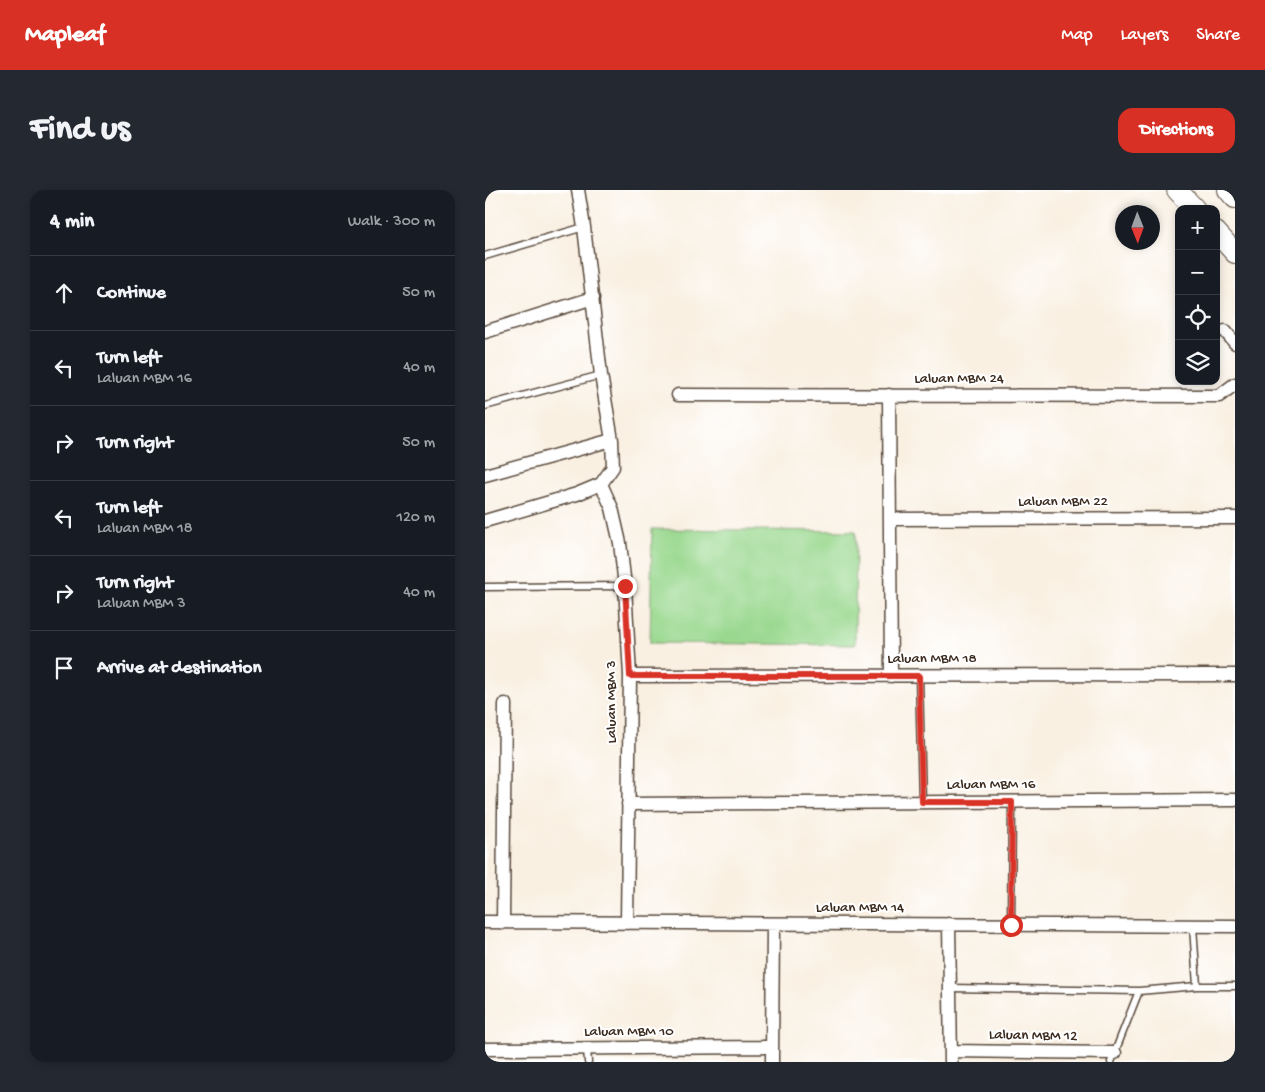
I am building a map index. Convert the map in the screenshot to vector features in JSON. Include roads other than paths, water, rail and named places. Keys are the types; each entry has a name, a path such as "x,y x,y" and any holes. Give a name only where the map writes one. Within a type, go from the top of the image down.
{"main road":[{"path":"1177,190 1191,205"},
{"path":"1227,190 1235,198"},
{"path":"1220,236 1235,253"}],"street":[{"path":"485,521 577,494 601,484 613,467 612,440 601,375 593,298 578,190"},
{"path":"485,332 593,298"},
{"path":"1225,331 1235,343"},
{"name":"Laluan MBM 24","path":"678,394 1219,396 1235,384"},
{"path":"889,395 891,676"},
{"path":"485,476 612,440"},
{"name":"Laluan MBM 3","path":"601,484 612,508 618,534 625,586 630,676 627,923"},
{"name":"Laluan MBM 22","path":"890,519 1235,518"},
{"name":"Laluan MBM 18","path":"630,676 1235,675"},
{"path":"503,922 505,704"},
{"name":"Laluan MBM 16","path":"628,804 1235,800"},
{"name":"Laluan MBM 14","path":"485,922 1235,926"},
{"path":"772,1062 773,924"},
{"path":"949,924 951,1057"},
{"name":"Laluan MBM 10","path":"485,1049 772,1047"},
{"name":"Laluan MBM 12","path":"951,1057 1113,1058"}],"lane":[{"path":"485,256 584,227"},
{"path":"485,406 601,375"},
{"path":"485,588 625,586"},
{"path":"919,676 922,802"},
{"path":"1011,925 1012,802"},
{"path":"1193,926 1197,986"},
{"path":"950,988 1139,991 1197,986 1235,986"},
{"path":"1113,1058 1139,991"},
{"path":"587,1048 587,1062"}]}
